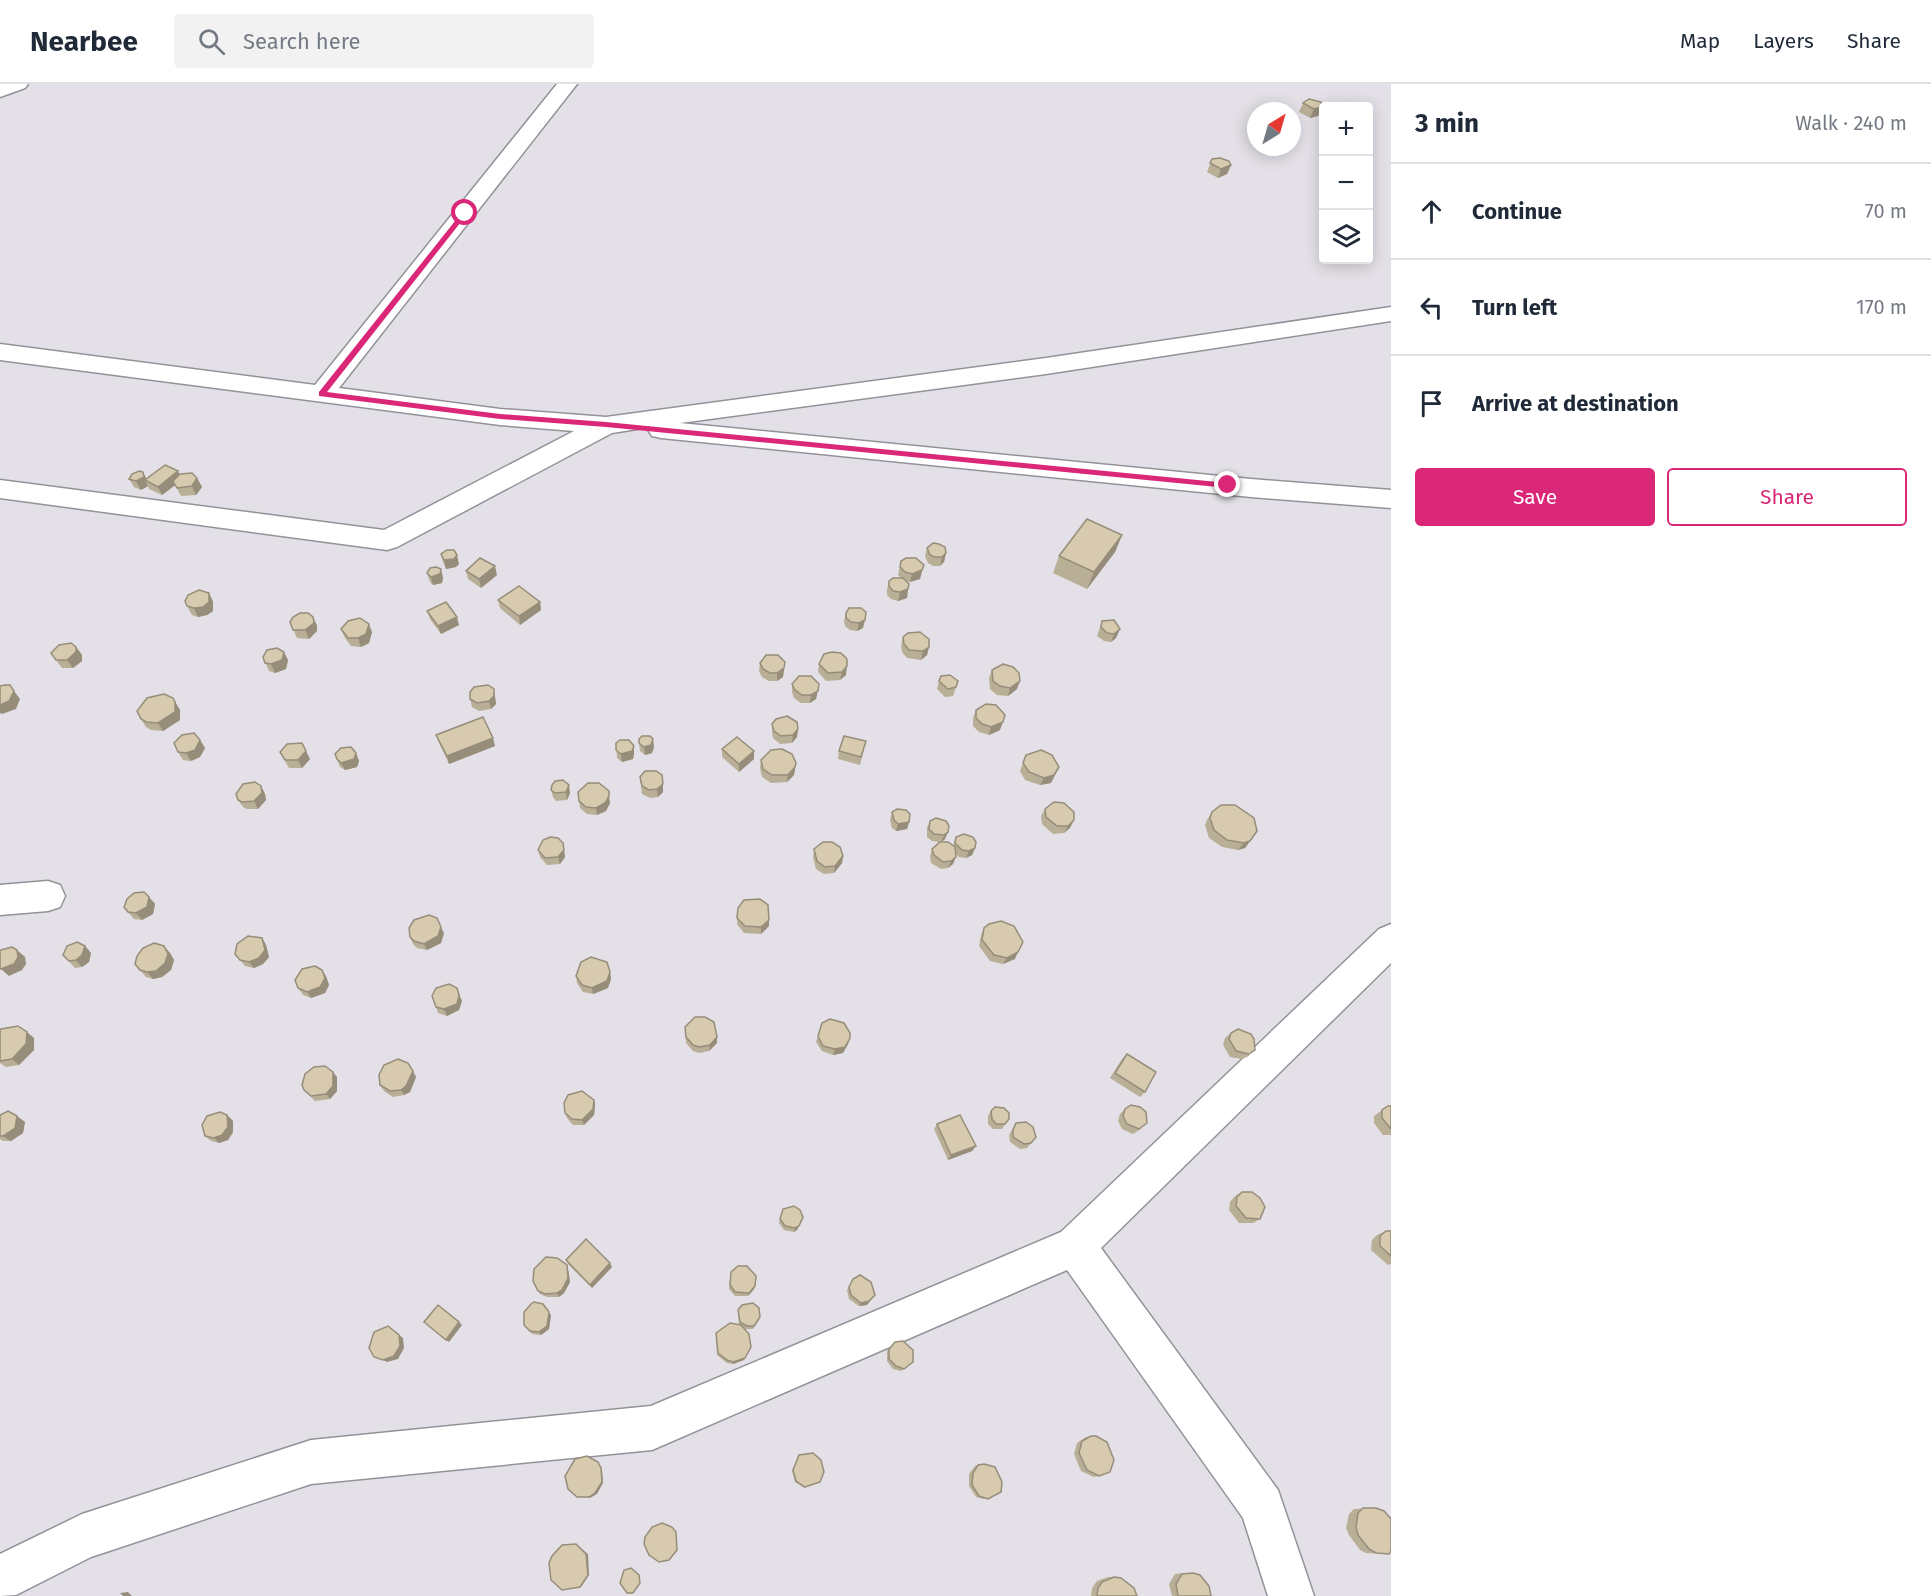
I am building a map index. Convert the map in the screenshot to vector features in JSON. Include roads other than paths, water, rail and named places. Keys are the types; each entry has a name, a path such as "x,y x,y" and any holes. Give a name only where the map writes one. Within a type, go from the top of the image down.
{"street":[{"path":"0,91 18,84"},
{"path":"321,394 563,85"},
{"path":"0,489 387,540 606,425 1034,367 1391,314"},
{"path":"0,352 500,417 606,425 1239,487 1391,499"},
{"path":"0,900 48,896"},
{"path":"0,1578 82,1537 310,1462 652,1428 1075,1246 1391,940"},
{"path":"1075,1246 1262,1506 1291,1596"}]}
